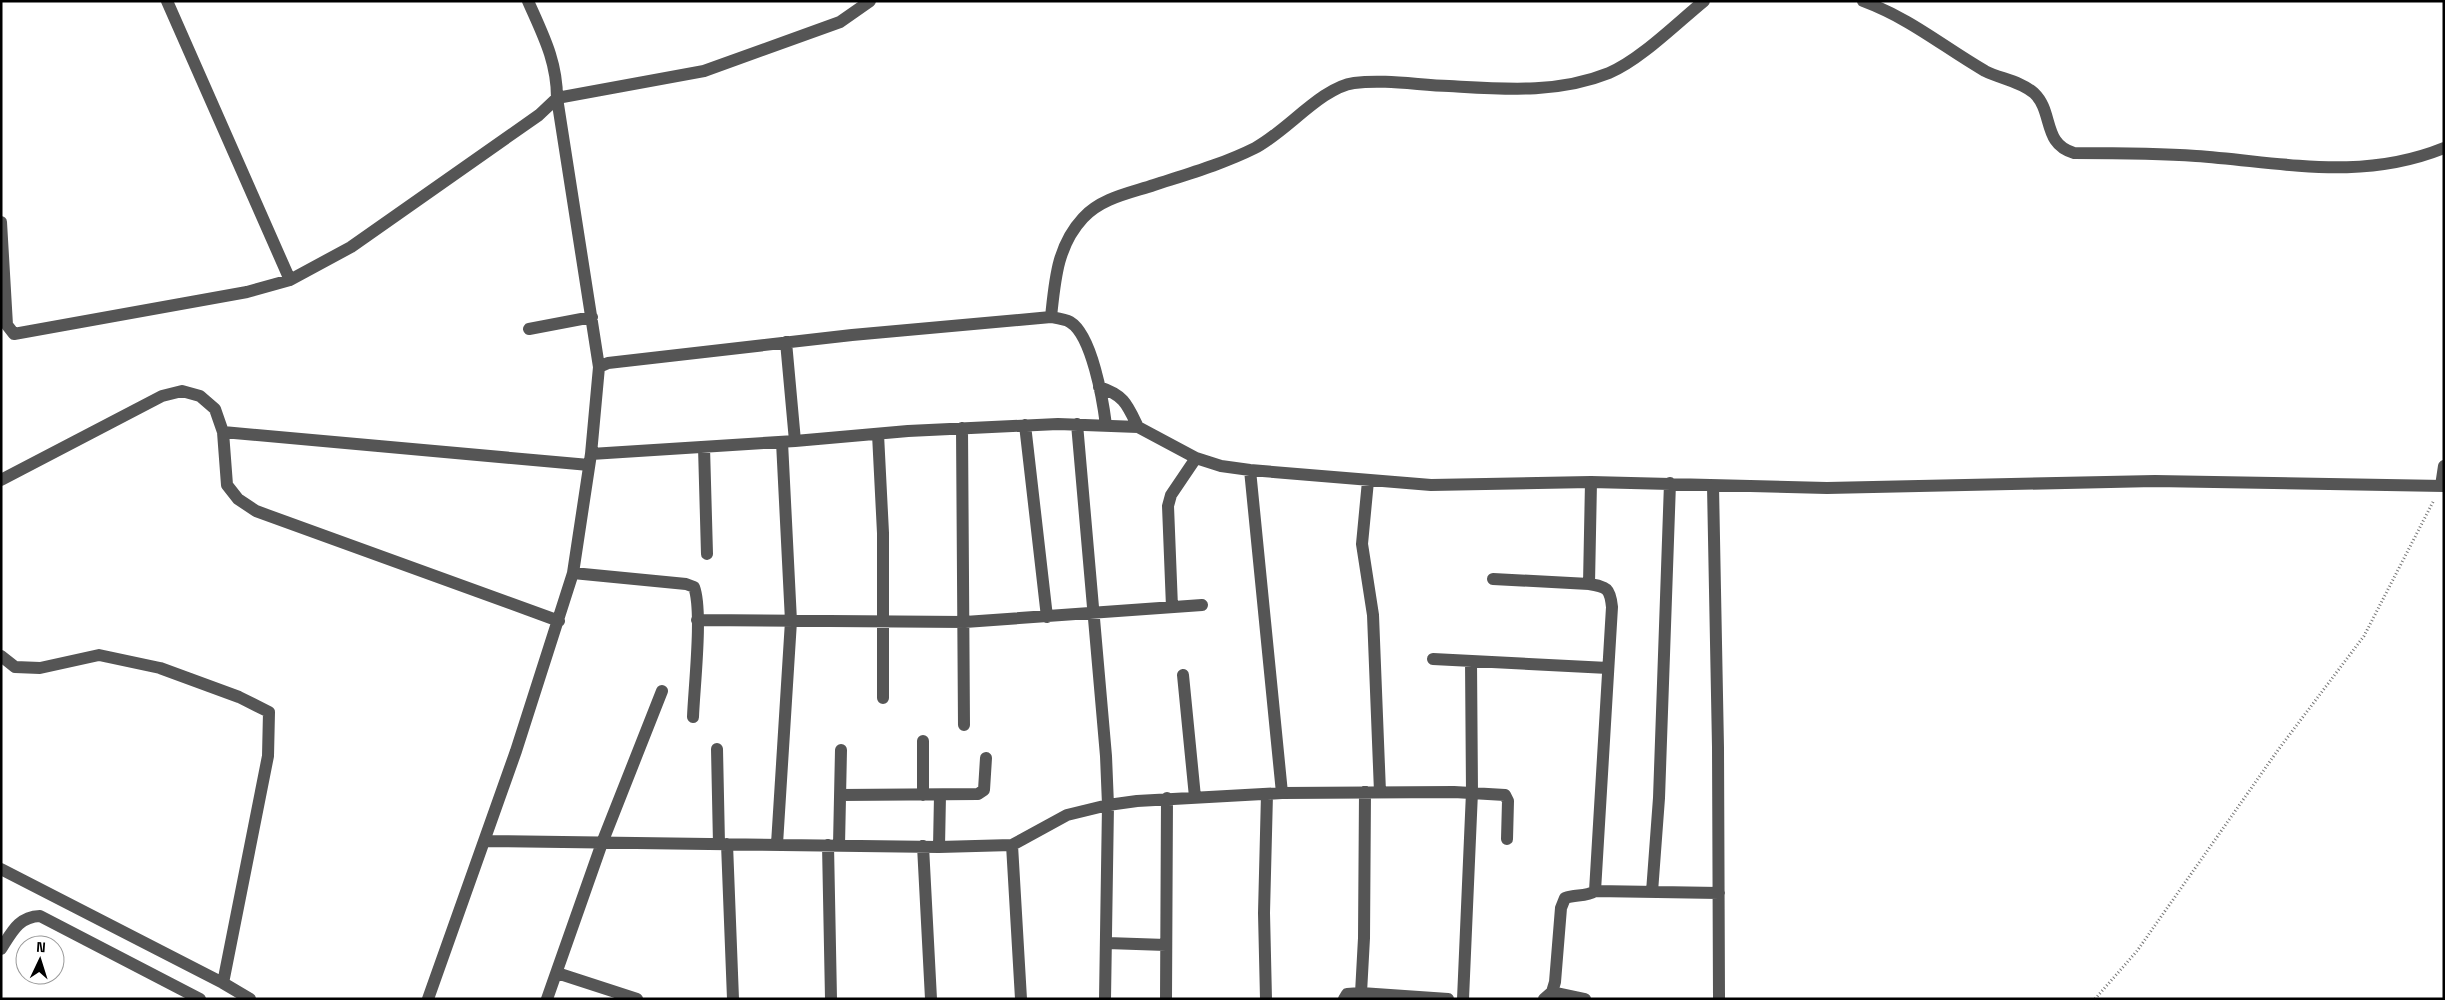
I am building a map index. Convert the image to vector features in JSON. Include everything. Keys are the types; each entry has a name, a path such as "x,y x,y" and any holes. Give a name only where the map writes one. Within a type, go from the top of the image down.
{"street":[{"path":"167,1 290,280"},
{"path":"428,999 485,841 559,621 573,573 590,460 599,367 556,98 557,76 552,54 528,1"},
{"path":"1,222 7,325 14,334 247,292 290,280 351,248 531,120 556,98 704,72 840,22 870,1"},
{"path":"1051,317 1060,254 1070,233 1085,216 1108,200 1207,167 1256,148 1286,128 1340,86 1354,83 1381,83 1540,90 1572,84 1610,72 1635,57 1704,1"},
{"path":"1863,1 1905,19 1969,61 1990,73 2022,85 2035,94 2042,106 2056,143 2063,150 2197,156 2297,167 2350,168 2397,163 2444,148"},
{"path":"529,329 592,317"},
{"path":"599,367 608,363 786,342 1051,317 1069,321 1078,328 1099,387 1106,425"},
{"path":"786,342 795,442"},
{"path":"1099,387 1116,392 1123,399 1138,427"},
{"path":"1,480 162,396 182,391 200,396 215,409 223,432 227,485 238,499 256,511 559,621"},
{"path":"1077,424 1095,613 1108,805 1106,999"},
{"path":"223,432 590,460 704,447 795,442 962,428 1025,425 1106,425 1138,427 1196,458 1221,466 1368,481 1431,485 1592,482 1827,488 2155,481 2443,486 2444,466"},
{"path":"1025,425 1048,617"},
{"path":"962,428 964,725"},
{"path":"878,434 883,533 884,698"},
{"path":"777,844 791,621 782,442"},
{"path":"704,447 707,554"},
{"path":"1172,608 1168,506 1171,495 1196,458"},
{"path":"1250,470 1282,793"},
{"path":"1368,481 1362,544 1373,615 1380,792"},
{"path":"1589,584 1592,482"},
{"path":"1652,892 1658,798 1670,483"},
{"path":"1713,486 1719,999"},
{"path":"573,573 686,584 694,587 697,595 697,620 693,717"},
{"path":"1493,579 1589,584 1605,587 1611,594 1595,891"},
{"path":"697,620 964,622 1202,605"},
{"path":"1,656 15,667 40,668 99,655 151,666 239,697 269,712 268,756 223,983"},
{"path":"1433,659 1608,668"},
{"path":"1463,999 1472,792 1471,661"},
{"path":"1183,675 1195,797"},
{"path":"547,999 602,843 662,691"},
{"path":"923,741 923,795"},
{"path":"717,749 733,999"},
{"path":"831,999 833,845 840,795 840,750"},
{"path":"840,795 978,794 984,790 986,758"},
{"path":"485,841 939,847 1012,845 1067,815 1108,805 1167,798 1282,793 1365,792 1472,792 1505,795 1508,801 1507,840"},
{"path":"1361,993 1364,938 1365,792"},
{"path":"1266,794 1264,914 1266,999"},
{"path":"939,847 940,795"},
{"path":"1166,999 1167,798"},
{"path":"1012,845 1021,999"},
{"path":"923,846 930,999"},
{"path":"1,869 223,983 250,999"},
{"path":"1585,999 1548,995 1561,908 1565,898 1573,895 1589,895 1595,891 1719,893"},
{"path":"1,949 18,923 29,916 40,916 200,999"},
{"path":"1107,943 1166,945"},
{"path":"557,972 637,999"},
{"path":"1344,999 1347,994 1361,993 1448,999"}],"path":[{"path":"2095,999 2137,951 2278,750 2364,636 2443,486"}]}
